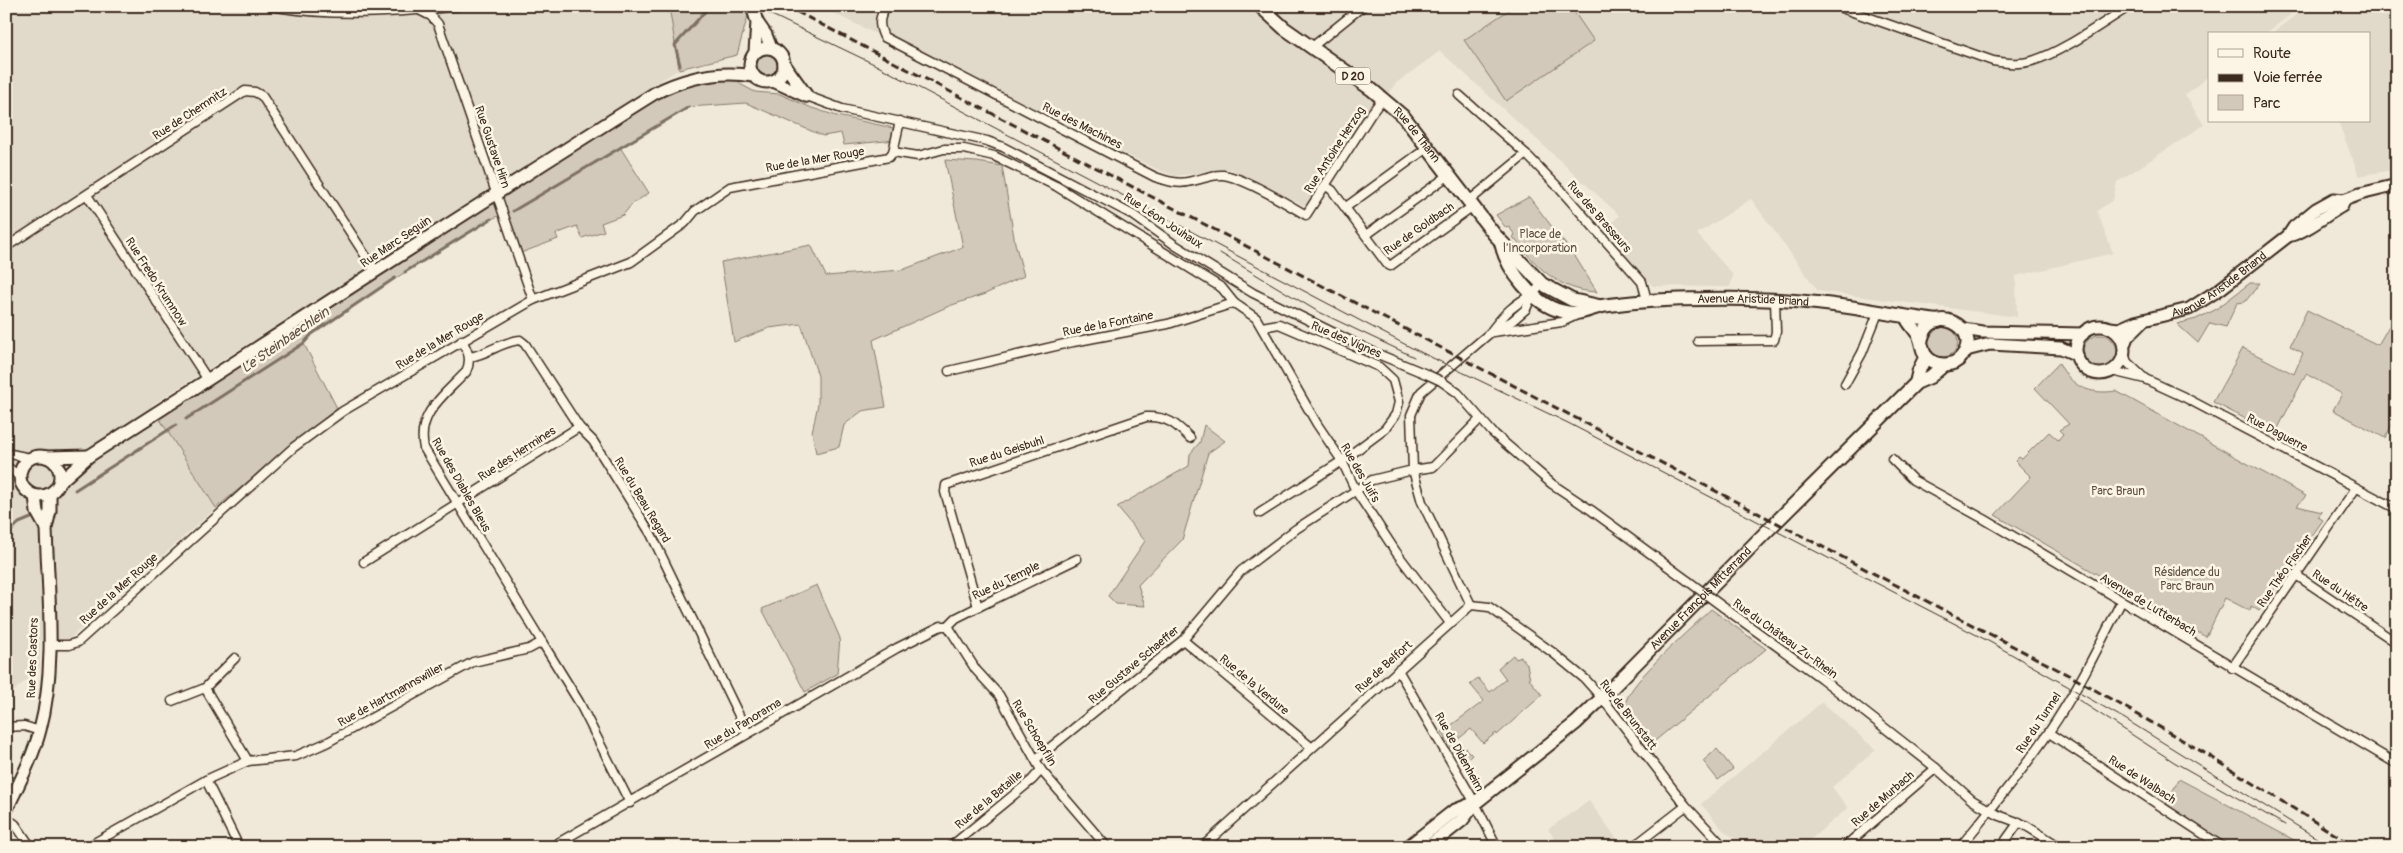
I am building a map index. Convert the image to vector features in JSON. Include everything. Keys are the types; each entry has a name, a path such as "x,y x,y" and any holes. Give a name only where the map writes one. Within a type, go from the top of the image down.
{"main road":[{"name":"Rue de Thann","path":"1260,6 1284,28 1383,98 1404,116 1501,243 1513,252 1542,284"},
{"name":"Rue de Thann","path":"1501,243 1504,256 1532,295"},
{"name":"Avenue Aristide Briand","path":"1542,284 1572,300 1599,306"},
{"path":"1532,295 1545,305 1561,311 1580,314"},
{"name":"Avenue Aristide Briand","path":"1580,314 1599,306 1647,300 1734,298 1818,303 1906,317 1938,320"},
{"path":"1906,317 1922,342 1926,356 1937,364 1944,365 1958,361 1966,350 1966,336 1963,329 1952,321 1938,320 1926,329 1922,342"},
{"name":"Avenue François Mitterrand","path":"1916,383 1919,370 1926,356"},
{"name":"Avenue François Mitterrand","path":"1428,847 1462,820 1475,803 1576,723 1916,383 1930,377 1944,365"},
{"name":"Avenue François Mitterrand","path":"1408,847 1454,811 1475,803"}],"street":[{"path":"270,6 334,13 454,7"},
{"path":"752,6 757,22 766,34 771,48"},
{"name":"Rue des Machines","path":"886,6 880,16 879,26 884,37 1155,177 1168,182 1184,183 1214,175 1223,175 1246,184 1306,214"},
{"path":"1312,47 1363,6"},
{"path":"1836,6 1993,61 2014,64 2030,62 2047,55 2130,6"},
{"path":"419,10 431,16 438,24 441,16 454,7"},
{"path":"757,22 754,54 749,66 754,76 763,82 774,81 782,74 784,64"},
{"name":"Rue Gustave Hirn","path":"438,24 533,300"},
{"path":"754,54 765,48 771,48 780,54 784,64 807,96"},
{"name":"Rue Marc Seguin","path":"728,72 754,54"},
{"name":"Rue Marc Seguin","path":"60,482 89,456 376,272 496,192 655,93 682,82 728,72 754,76"},
{"name":"Rue Léon Jouhaux","path":"774,81 842,109 987,141 1003,147 1133,215 1181,249 1259,296 1373,352 1441,381 1458,393 1480,419"},
{"name":"Rue de Chemnitz","path":"6,247 245,92 255,92 262,96 376,272"},
{"name":"Rue des Brasseurs","path":"1460,95 1526,154 1560,189 1642,282 1647,300"},
{"name":"Rue Antoine Herzog","path":"1306,214 1326,186 1370,114 1383,98"},
{"path":"900,121 893,152 918,156 944,149 964,149 999,158 1056,186 1222,288 1234,303 1256,318 1262,327"},
{"path":"1346,207 1427,148"},
{"name":"Rue de la Mer Rouge","path":"49,645 69,645 78,642 294,447 342,411 462,340 533,300 632,262 685,223 695,211 730,187 878,160 889,157 893,152"},
{"path":"1471,203 1526,154"},
{"path":"1366,235 1449,175"},
{"name":"Avenue Aristide Briand","path":"2110,328 2119,329 2144,320 2189,309 2288,236 2294,227 2316,209 2334,199 2344,200 2397,185"},
{"name":"Rue de Goldbach","path":"1326,186 1346,207 1390,266 1471,203"},
{"name":"Rue Fredo Krumnow","path":"87,194 208,380"},
{"path":"1471,605 1422,502 1413,470 1410,428 1416,400 1428,385 1491,332 1512,321 1526,308 1532,295 1542,284"},
{"path":"1698,341 1774,340 1776,332 1775,300"},
{"name":"Rue de la Fontaine","path":"949,370 1073,342 1168,324 1234,303"},
{"path":"1845,384 1862,353 1878,312"},
{"path":"1491,332 1510,331 1562,322 1580,314"},
{"path":"2124,349 2116,332 2110,328 2095,327 2082,334 2078,340 2077,355 2084,368 2091,372 2105,374 2112,371 2118,366 2124,349 2127,337 2144,320"},
{"name":"Rue des Vignes","path":"1260,513 1342,461 1391,422 1399,402 1398,388 1394,380 1380,366 1279,324 1262,327"},
{"name":"Rue des Juifs","path":"1262,327 1317,424 1342,461 1356,491 1396,552 1450,623"},
{"path":"1963,329 1982,332 2082,334"},
{"path":"462,340 470,357"},
{"name":"Rue du Beau Regard","path":"470,357 485,354 512,341 520,340 525,344 579,427 593,441 651,534 748,732"},
{"path":"1966,350 1990,344 2050,346 2061,348 2077,355"},
{"name":"Rue Daguerre","path":"2124,349 2127,362 2145,379"},
{"name":"Rue des Diables Bleus","path":"470,357 466,372 428,412 421,435 424,448 542,642"},
{"name":"Rue Daguerre","path":"2112,371 2145,379 2397,509"},
{"name":"Rue du Geisbuhl","path":"978,607 945,492 946,485 1146,417 1158,416 1172,421 1190,438"},
{"path":"1413,470 1433,467 1480,419"},
{"name":"Rue du Château Zu-Rhein","path":"1480,419 1552,484 1591,510 1821,678 1936,768 1972,800 1991,811 2019,822 2060,847"},
{"name":"Rue des Hermines","path":"364,562 458,505 579,427"},
{"path":"6,453 30,458 89,456"},
{"path":"6,466 19,476 25,491 35,496 50,494 60,482 58,466 45,456"},
{"path":"19,476 22,466 30,458"},
{"name":"Avenue de Lutterbach","path":"1892,459 1913,480 1984,519 2232,668 2397,764"},
{"name":"Rue Gustave Schaeffer","path":"1036,759 1183,640 1242,571 1296,529 1372,480 1413,470"},
{"name":"Rue Théo Fischer","path":"2232,668 2356,488"},
{"name":"Rue des Castors","path":"6,811 40,731 47,700 49,645 46,528 50,510 50,494"},
{"name":"Rue des Castors","path":"35,496 37,512 46,528"},
{"name":"Rue du Temple","path":"948,626 956,618 1077,559"},
{"name":"Rue du Hêtre","path":"2296,575 2397,643"},
{"name":"Rue du Tunnel","path":"1960,847 1991,811 2049,733 2084,674 2121,602"},
{"name":"Rue de Brunstatt","path":"1471,605 1489,607 1552,652 1602,698 1686,806 1724,847"},
{"name":"Rue de Belfort","path":"1202,847 1471,605"},
{"name":"Rue du Panorama","path":"551,847 897,648 941,626 948,626"},
{"name":"Rue Schoepflin","path":"948,626 976,670 999,695 1041,770 1107,847"},
{"name":"Rue de la Verdure","path":"1183,640 1311,747"},
{"path":"542,642 579,702 630,803"},
{"name":"Rue de Hartmannswiller","path":"87,847 206,780 248,761 296,756 326,743 473,662 529,649 542,642"},
{"path":"172,701 205,688 235,658"},
{"name":"Rue de Didenheim","path":"1398,670 1475,803 1496,847"},
{"path":"205,688 248,761"},
{"path":"6,727 24,726 40,731"},
{"name":"Rue de Walbach","path":"2049,733 2223,847"},
{"name":"Rue de Murbach","path":"1844,847 1936,768"},
{"name":"Rue de la Bataille","path":"950,847 1032,780 1041,770"},
{"path":"206,780 240,847"},
{"path":"1633,847 1686,806"},
{"path":"6,818 15,824 31,847"},
{"path":"2005,847 2006,840 2019,822"}],"shaded area":[{"path":"6,6 669,6 679,69 152,405 216,508 69,639 40,640 40,668 6,698"},
{"path":"818,6 2302,6 2268,32 2208,32 2208,77 2185,95 2204,125 2117,182 2113,200 2097,211 2113,253 2016,276 2017,317 1818,291 1751,199 1697,234 1733,275 1730,287 1653,286 1603,231 1619,216 1616,212 1440,51 1395,84 1307,207 1231,169 1175,176"},
{"path":"2307,6 2397,6 2397,169 2359,176 2338,122 2370,122 2370,32 2274,32"},
{"path":"1822,702 1876,750 1832,787 1848,808 1805,844 1800,839 1790,847 1746,847 1723,830 1701,804"},
{"path":"1589,801 1620,843 1615,847 1560,847 1548,829"}],"green space":[{"path":"669,6 750,8 737,55 679,69"},
{"path":"1515,6 1570,6 1594,41 1506,101 1464,40"},
{"path":"766,53 775,56 778,65 775,74 766,77 757,74 754,65 757,56"},
{"path":"738,74 740,84 755,92 780,94 812,108 837,116 898,129 896,140 844,145 841,133 823,136 746,103 689,107 620,147 649,193 632,204 623,215 601,223 604,231 582,238 577,226 556,234 558,239 518,254 504,214 491,219 383,286 312,334 304,344 337,408 216,508 156,413 670,86"},
{"path":"945,160 1002,166 1015,243 1024,276 985,294 949,306 873,340 886,407 862,411 844,425 839,447 816,453 812,432 818,404 818,376 801,324 769,328 734,342 721,262 811,245 826,276 902,270 963,247"},
{"name":"Place de l'Incorporation","path":"1529,197 1576,258 1597,292 1583,291 1571,287 1549,275 1530,258 1513,237 1515,235 1509,227 1506,228 1496,215"},
{"path":"2250,283 2260,283 2245,302 2237,303 2226,327 2210,323 2198,343 2177,324 2196,319 2215,310"},
{"path":"2307,310 2378,345 2397,312 2397,415 2385,438 2333,410 2342,394 2306,374 2275,434 2213,402 2243,348 2294,374 2303,353 2290,346"},
{"path":"1943,327 1954,331 1958,342 1954,353 1943,357 1932,353 1928,342 1932,331"},
{"path":"2100,335 2107,336 2112,340 2116,345 2116,359 2112,364 2107,368 2100,369 2093,368 2088,364 2084,359 2083,352 2084,345 2088,340 2093,336"},
{"path":"2059,363 2069,378 2082,388 2098,392 2116,391 2306,496 2297,506 2322,512 2318,517 2323,520 2259,611 2251,606 2250,611 2225,598 2206,637 1995,515 2031,477 2015,461 2019,457 2022,459 2049,432 2058,440 2063,434 2059,430 2069,424 2035,388"},
{"path":"1204,425 1225,441 1208,453 1182,540 1138,585 1145,606 1116,604 1108,596 1145,541 1117,507 1189,466 1190,454 1200,442"},
{"path":"817,585 840,638 837,674 805,692 762,609"},
{"path":"1711,609 1766,649 1650,745 1627,713 1626,702 1630,693 1650,668"},
{"path":"1513,655 1516,659 1521,657 1527,664 1530,680 1542,695 1497,735 1496,733 1483,743 1471,729 1457,740 1472,755 1462,765 1442,732 1484,701 1470,684 1478,678 1490,692 1506,679 1498,668"},
{"path":"1717,749 1733,769 1718,780 1703,761"},
{"path":"2179,779 2304,847 2229,847 2165,806"}],"waterway":[{"name":"Le Steinbaechlein","path":"680,65 675,45 710,6"},
{"name":"Le Steinbaechlein","path":"513,211 689,107"},
{"name":"Le Steinbaechlein","path":"405,272 491,219"},
{"name":"Le Steinbaechlein","path":"186,419 304,343 312,334 395,278"},
{"name":"Le Steinbaechlein","path":"75,490 176,425"},
{"name":"Le Steinbaechlein","path":"6,535 19,523 31,518"}],"tram line":[{"path":"753,6 874,64 1412,348 1568,423 1990,642 2125,719 2331,847"},
{"path":"1220,253 1317,311 1414,357"},
{"path":"2074,697 2174,762 2285,825"}],"railway":[{"path":"786,6 2076,679 2208,755 2355,847"}],"park label":[{"name":"Parc Braun","path":"2118,491"},
{"name":"Résidence du Parc Braun","path":"2187,579"}]}
